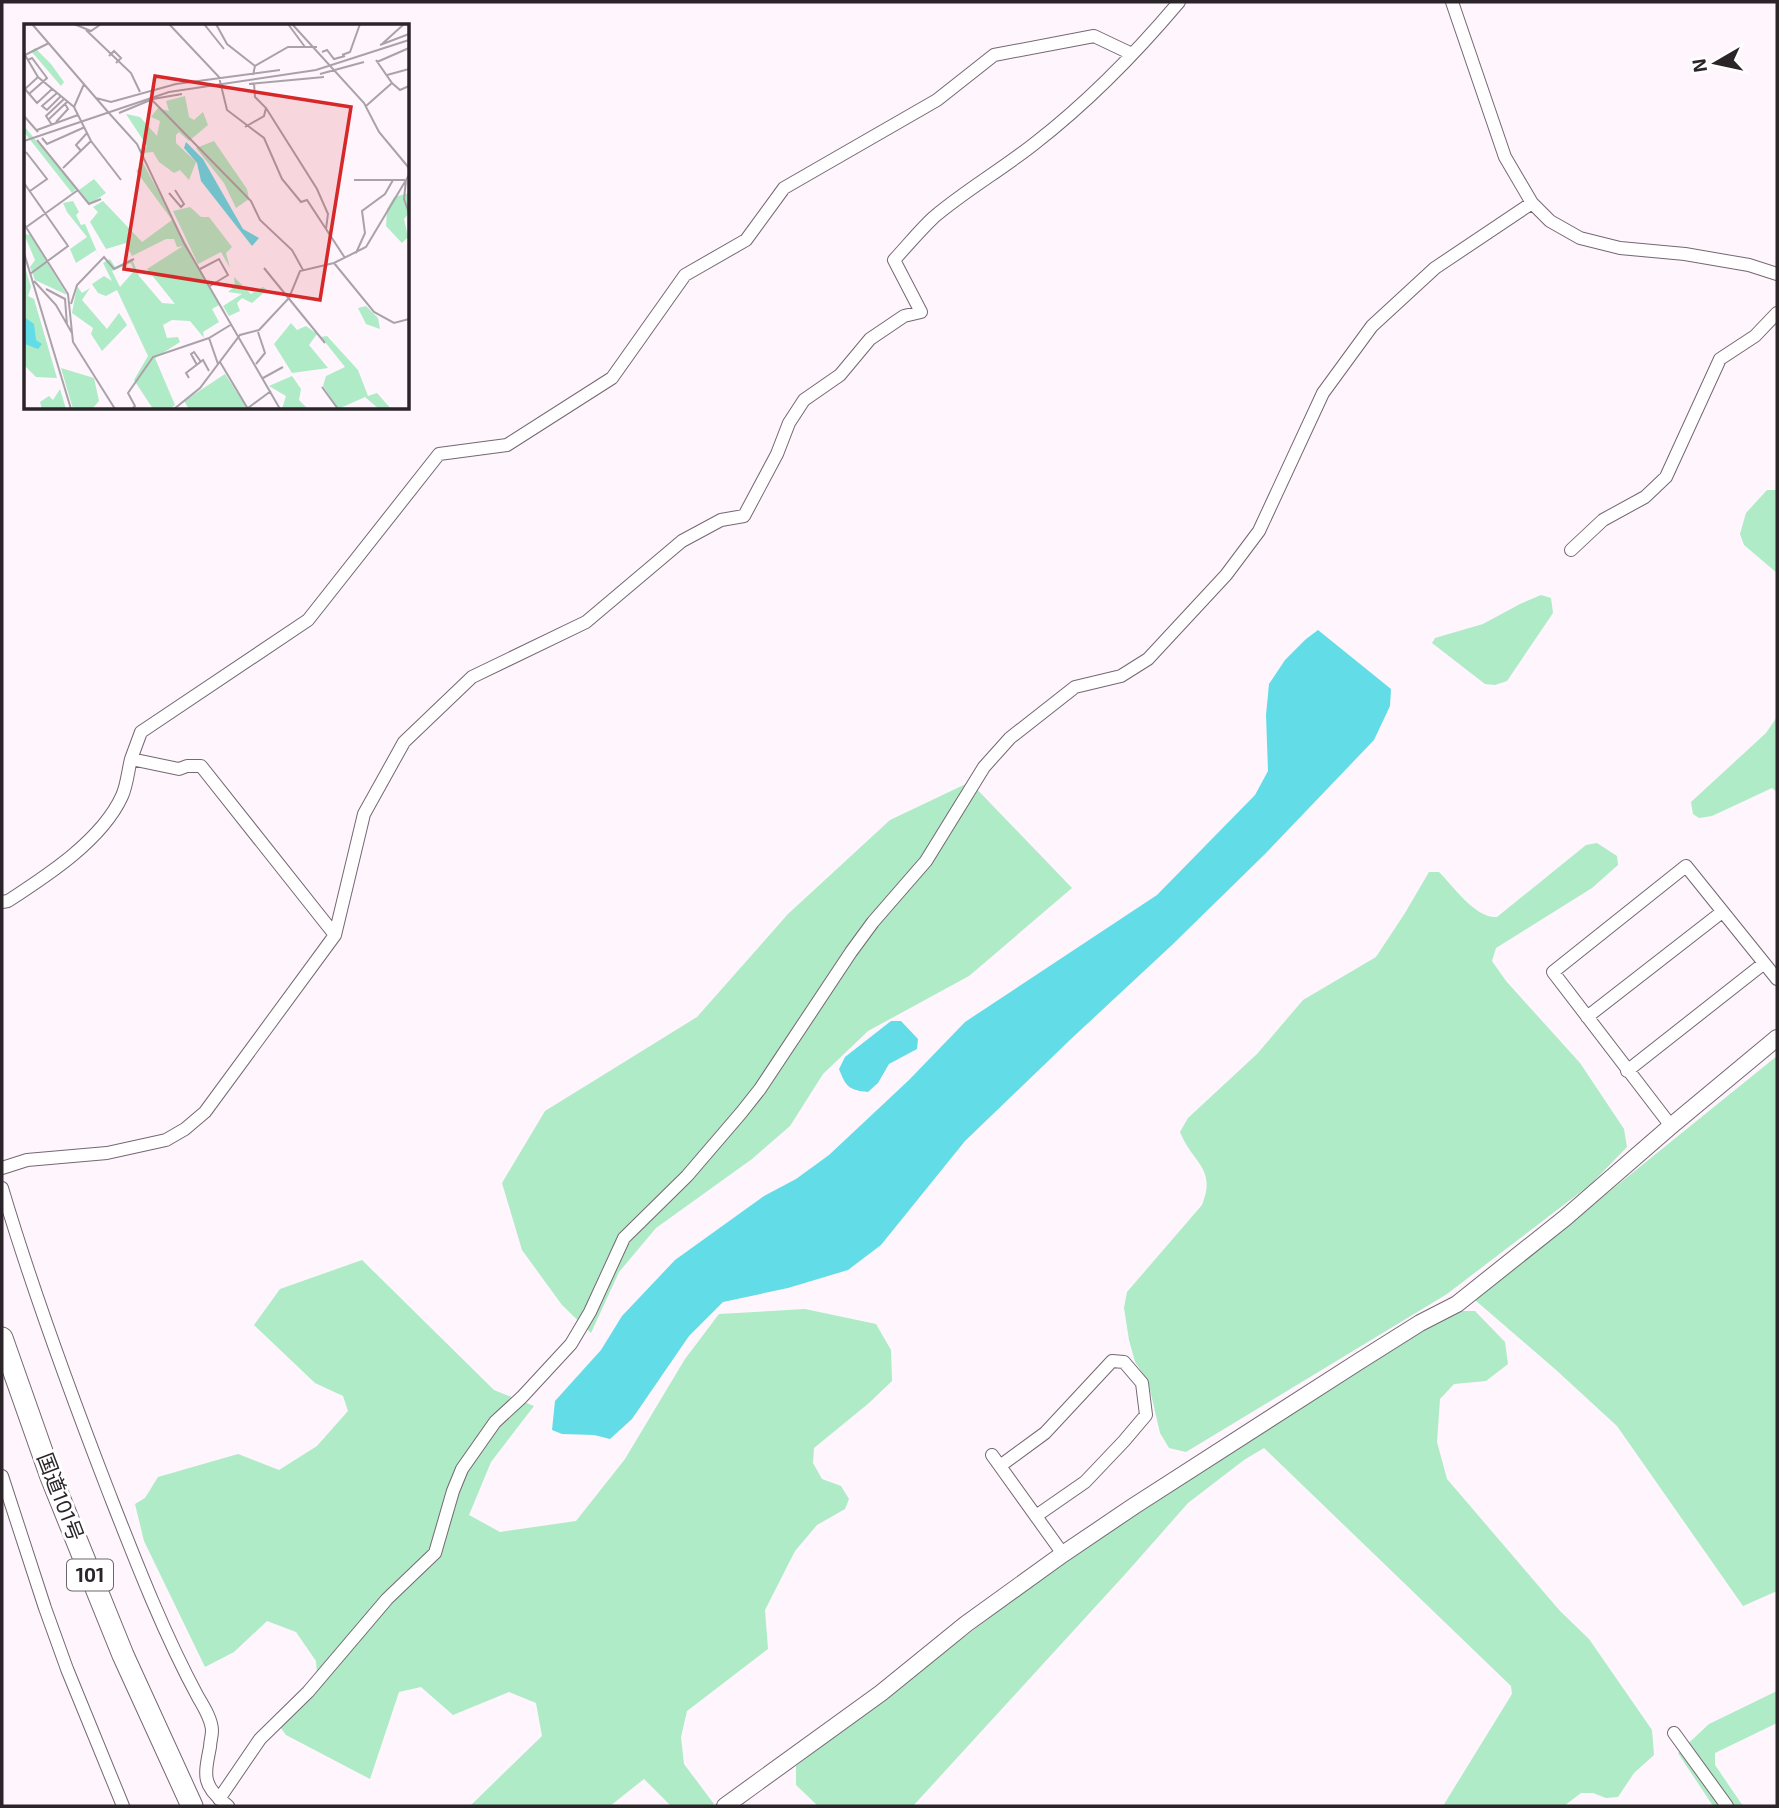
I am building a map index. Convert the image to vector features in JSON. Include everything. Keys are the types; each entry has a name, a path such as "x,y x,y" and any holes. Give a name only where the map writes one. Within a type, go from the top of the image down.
{"highway":[{"name":"国道101号","path":"2,1338 51,1477 122,1655 192,1806"}],"street":[{"path":"2,1168 27,1160 117,1152 166,1140 185,1129 205,1112 335,934 364,814 404,742 472,677 586,622 682,541 721,520 744,516 777,454 789,423 804,400 840,375 870,339 904,316 921,312 894,260 933,218 1033,145 1077,108 1153,33 1179,2"},
{"path":"1452,2 1505,157 1532,203 1550,221 1580,238 1620,248 1685,254 1749,265 1777,274"},
{"path":"2,902 8,901 44,877 76,852 108,819 122,794 141,732 308,620 439,454 507,445 612,378 685,275 746,240 784,188 937,100 994,55 1094,36 1132,54"},
{"path":"2,1188 59,1363 96,1459 141,1574 213,1730 205,1775 209,1787 224,1803 260,1739 308,1692 387,1600 435,1553 462,1469 495,1422 571,1344 590,1312 624,1238 687,1176 760,1089 851,952 873,922 926,861 984,767 1010,738 1075,687 1122,676 1148,659 1226,575 1259,531 1323,393 1372,326 1435,268 1532,203"},
{"path":"1571,550 1603,520 1645,497 1666,477 1720,359 1755,336 1777,313"},
{"path":"131,759 180,769 201,766 335,934"},
{"path":"1671,1126 1553,972 1686,866 1777,979"},
{"path":"1587,1017 1722,912"},
{"path":"1627,1071 1763,964"},
{"path":"725,1806 881,1693 967,1624 1063,1554 1347,1370 1457,1304 1565,1218 1777,1038"},
{"path":"1000,1466 1045,1433 1112,1361 1124,1362 1142,1383 1146,1415 1139,1424 1085,1482 1035,1516"},
{"path":"992,1455 1063,1554"},
{"path":"2,1476 66,1669 123,1806"},
{"path":"1674,1733 1727,1806"}],"green space":[{"path":"1767,490 1777,490 1777,573 1744,545 1740,534 1746,513"},
{"path":"1541,595 1551,598 1553,613 1507,681 1495,685 1485,684 1432,643 1435,638 1483,624"},
{"path":"1777,717 1777,792 1772,788 1712,816 1699,818 1693,814 1691,802 1766,733"},
{"path":"970,782 1072,888 969,976 868,1031 823,1074 790,1126 752,1159 656,1228 619,1272 591,1333 562,1305 522,1250 502,1183 545,1111 697,1017 788,914 890,820"},
{"path":"1597,843 1617,856 1618,865 1592,888 1496,948 1492,961 1506,981 1580,1063 1624,1129 1627,1147 1591,1184 1447,1294 1186,1452 1169,1448 1160,1433 1148,1381 1135,1362 1124,1308 1127,1292 1202,1205 1207,1182 1205,1173 1180,1132 1188,1118 1257,1054 1303,1000 1376,957 1429,872 1439,872 1473,907 1481,913 1497,917 1586,845"},
{"path":"1777,1056 1777,1591 1743,1606 1617,1426 1475,1300"},
{"path":"362,1260 494,1390 534,1406 491,1462 469,1515 500,1532 576,1521 625,1459 685,1359 719,1314 805,1309 876,1324 891,1350 892,1381 814,1448 813,1463 822,1479 841,1486 849,1499 845,1509 817,1525 795,1551 765,1610 768,1649 687,1711 681,1737 684,1764 714,1804 711,1806 671,1806 644,1779 610,1806 470,1806 542,1736 536,1703 509,1692 453,1715 421,1687 399,1692 370,1779 286,1735 273,1717 317,1673 316,1661 296,1632 267,1621 234,1652 205,1667 144,1541 135,1504 145,1498 158,1477 238,1454 279,1470 317,1446 348,1411 343,1396 315,1383 254,1325 280,1289"},
{"path":"1459,1311 1475,1311 1505,1342 1508,1364 1486,1381 1454,1384 1440,1399 1437,1442 1447,1479 1560,1611 1589,1639 1652,1730 1654,1755 1634,1773 1618,1797 1606,1798 1593,1793 1581,1793 1564,1806 1443,1806 1512,1694 1511,1686 1264,1448 1188,1503 913,1806 818,1806 796,1785 796,1766 1061,1563 1236,1447 1419,1331"},
{"path":"1777,1691 1777,1723 1715,1753 1715,1765 1743,1806 1713,1806 1678,1753 1709,1724"}],"water":[{"path":"1318,630 1391,689 1390,706 1374,740 1266,853 965,1141 881,1245 848,1270 788,1288 723,1302 689,1336 632,1419 610,1439 594,1435 562,1434 552,1430 555,1401 601,1350 622,1316 675,1260 764,1196 796,1179 829,1155 909,1080 965,1022 1157,895 1255,795 1268,771 1266,715 1269,684 1285,660"},
{"path":"891,1021 901,1021 918,1039 917,1049 889,1064 878,1083 868,1092 852,1089 846,1084 839,1069 845,1057"}]}
